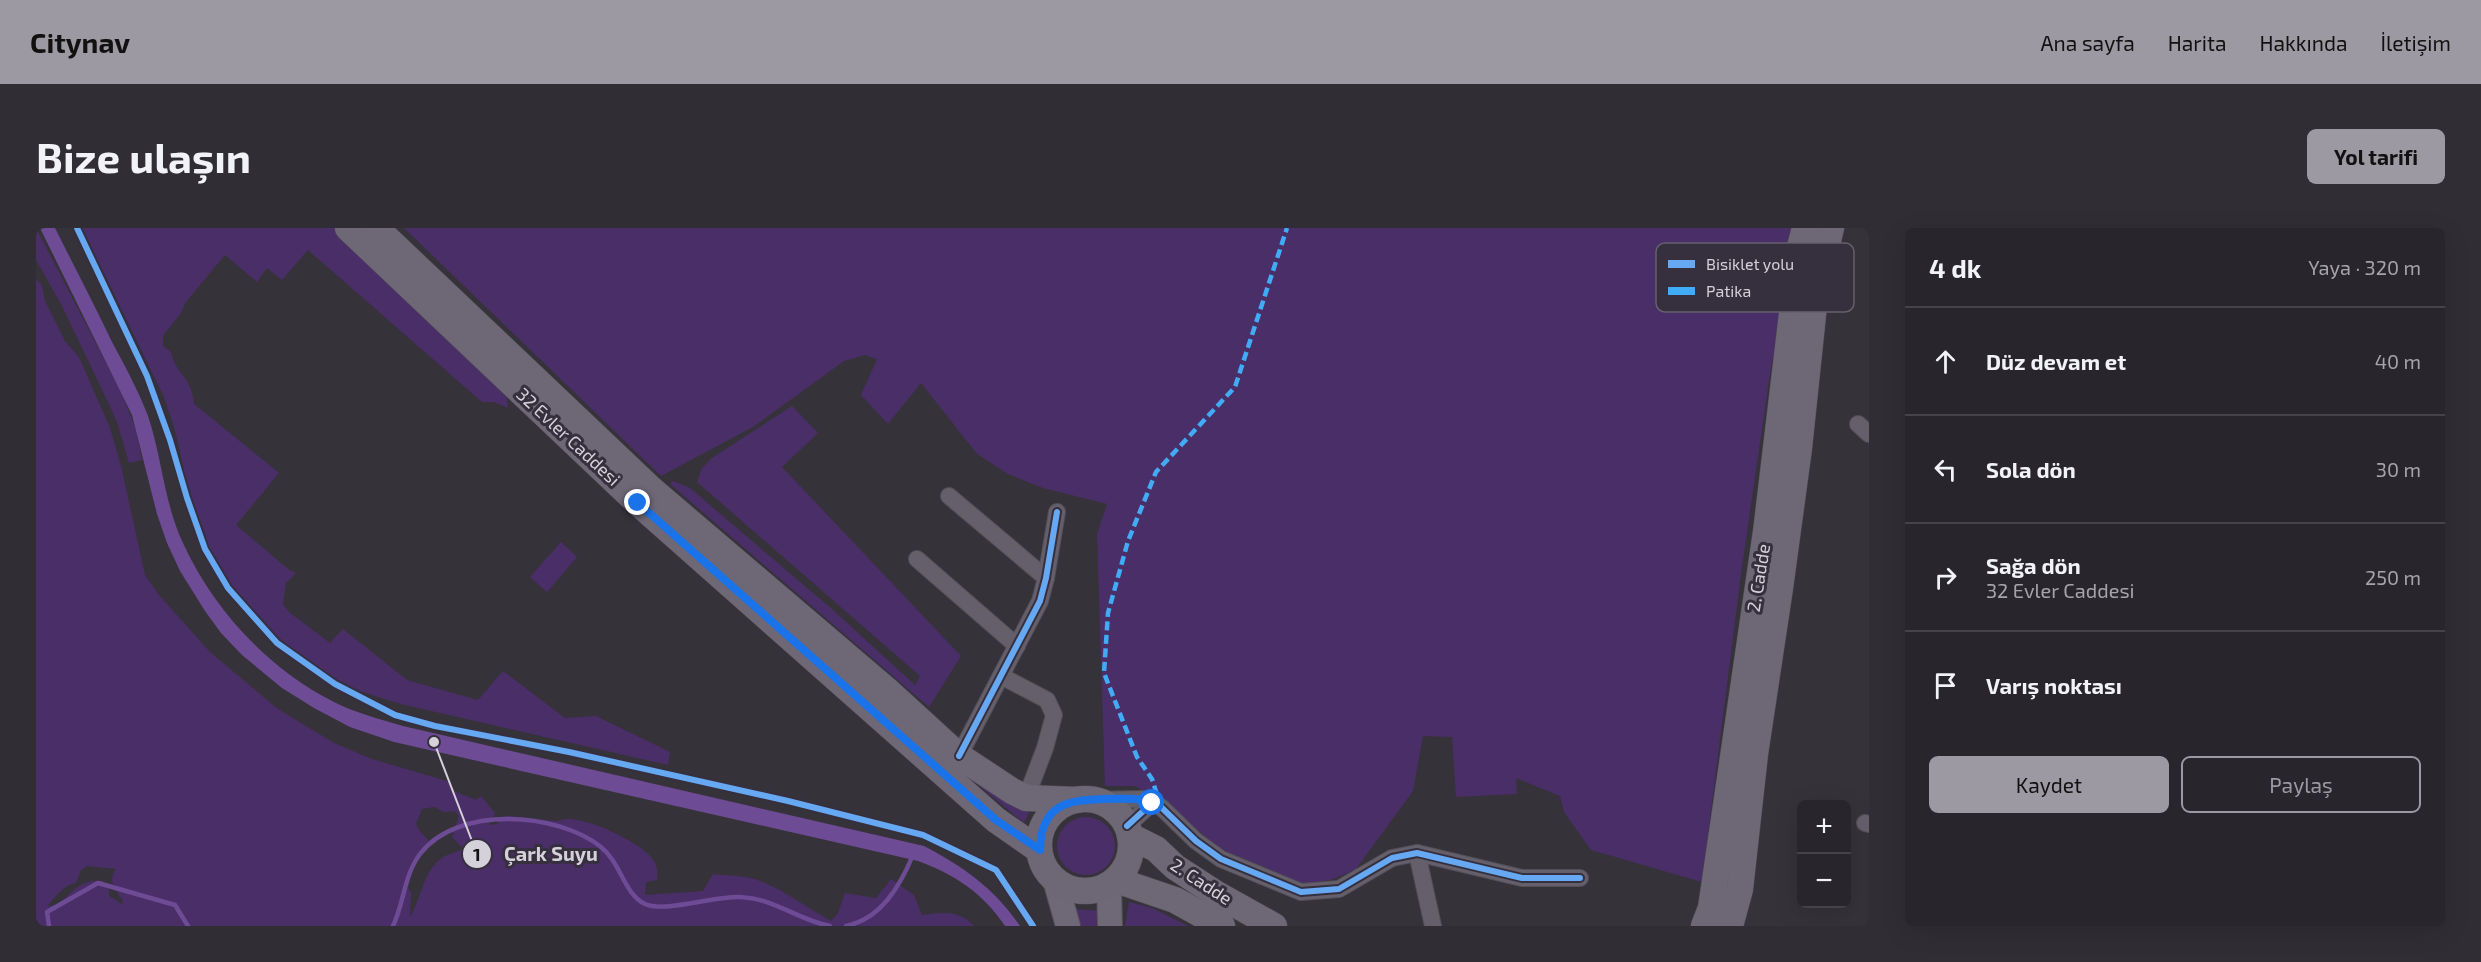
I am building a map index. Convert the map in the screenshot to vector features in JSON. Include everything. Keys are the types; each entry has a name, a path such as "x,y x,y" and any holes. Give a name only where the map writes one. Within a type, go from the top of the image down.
{"main road":[{"name":"32 Evler Caddesi","path":"348,228 638,503 996,820 1040,850"},
{"name":"32 Evler Caddesi","path":"376,228 651,489 880,685 959,756 1026,798 1084,800"},
{"name":"2. Cadde","path":"1801,243 1805,228"},
{"name":"2. Cadde","path":"1827,243 1831,228"},
{"name":"2. Cadde","path":"1704,926 1711,908 1766,532 1792,312"},
{"name":"2. Cadde","path":"1730,926 1740,889 1755,754 1799,448 1813,312"},
{"path":"1055,880 1067,888 1081,891 1095,890 1112,882 1125,867 1131,852 1129,831 1113,809 1084,800 1064,804 1053,812 1045,823 1040,836 1042,861 1055,880 1068,926"},
{"name":"2. Cadde","path":"1129,831 1156,849 1175,867 1215,893 1274,926"},
{"path":"1110,926 1112,882"},
{"name":"2. Cadde","path":"1112,882 1175,900 1221,926"}],"street":[{"path":"949,496 1046,578"},
{"path":"959,756 1040,601 1057,512"},
{"path":"917,559 1017,646"},
{"path":"1001,676 1047,700 1054,715 1045,748 1026,798"},
{"path":"1084,800 1142,799 1152,803 1161,807 1196,842 1221,859 1301,892 1339,889 1392,858 1417,853 1522,878 1580,879"},
{"path":"1129,831 1152,803"},
{"path":"1417,853 1433,926"}],"shaded area":[{"path":"36,228 121,392 135,427 142,460 129,463 117,422 107,400 61,304 36,260"},
{"path":"40,228 55,228 140,397 153,432 171,512 195,567 210,591 245,635 287,673 310,689 342,706 403,726 924,846 978,880 1000,901 1020,926 1005,926 987,904 967,886 944,872 918,861 394,742 350,727 282,688 242,655 221,633 180,571 157,514 132,415"},
{"path":"82,228 334,228 506,393 508,408 494,402 482,402 308,250 282,280 267,268 257,282 225,255 185,303 181,313 163,336 163,346 171,352 176,365 187,381 194,404 279,473 236,525 289,570 296,573 286,583 283,604 289,612 330,643 343,629 407,680 478,700 503,671 565,718 596,716 670,752 668,765 377,697 349,686 324,672 276,635 235,590 204,539 194,512 177,438 164,397"},
{"path":"404,228 1793,228 1791,243 1656,243 1656,312 1782,312 1777,349 1772,360 1741,574 1702,882 1591,850 1564,812 1560,796 1516,778 1517,794 1456,797 1452,737 1423,736 1413,791 1356,869 1331,880 1309,883 1283,882 1216,846 1169,805 1135,786 1105,786 1097,534 1107,504 1043,488 1008,474 977,454 921,383 888,424 861,395 877,359 865,355 844,361 753,427 661,476"},
{"path":"36,278 42,286 45,301 65,341 79,357 110,428 121,466 145,575 159,595 210,652 278,709 334,743 372,759 450,782 454,791 476,800 481,796 495,813 489,825 497,824 503,816 554,821 568,819 601,827 625,838 645,851 656,865 657,880 646,882 645,895 703,891 713,874 743,877 770,885 831,921 838,913 845,893 876,898 891,879 914,895 922,915 950,913 963,917 974,926 36,926","holes":["434,807 444,812 455,811 459,816 452,837 464,849 444,857 431,870 410,917 411,893 408,888 411,863 429,841 416,824 422,809","87,866 116,869 112,881 123,901 122,904 109,896 109,890 103,881 92,881 77,888 61,902 47,906 63,889 76,883 81,870"]},
{"path":"792,406 818,433 782,467 961,656 929,707 670,484 673,481 690,488 833,610 915,685 920,676 697,482 702,468 712,458"},
{"path":"561,542 577,557 547,592 530,577"},
{"path":"935,749 1031,808 1024,823"},
{"path":"1086,817 1102,822 1110,830 1115,846 1110,862 1102,870 1086,875 1070,870 1062,862 1057,846 1062,830 1070,822"},
{"path":"1129,902 1152,908 1188,926 1125,926"},
{"path":"1075,909 1101,911 1100,926 1080,926"}],"waterway":[{"path":"393,926 415,862 437,838 458,827 482,821 508,819 559,826 582,835 608,854 632,893 645,904 665,907 729,897 752,898 830,926"},
{"path":"846,926 869,916 888,900 913,855"},
{"path":"49,926 47,912 98,883 175,905 188,926"}],"marked path":[{"path":"1161,807 1152,779 1137,757 1104,673 1108,613 1128,541 1156,472 1235,387 1287,228"}],"cycle path":[{"path":"77,228 147,376 205,549 228,588 277,643 335,684 395,715 435,726 569,752 788,801 923,835 996,870 1033,926"},
{"path":"959,756 1040,601 1057,512"},
{"path":"1127,826 1152,803 1161,807 1196,841 1221,859 1301,892 1339,889 1392,858 1417,853 1522,878 1580,878"}],"place":[{"name":"Çark Suyu","path":"434,742"}],"route":[{"path":"638,503 996,820 1040,850 1040,836 1045,823 1053,812 1064,804 1077,800 1117,799 1142,799 1152,803"}]}
